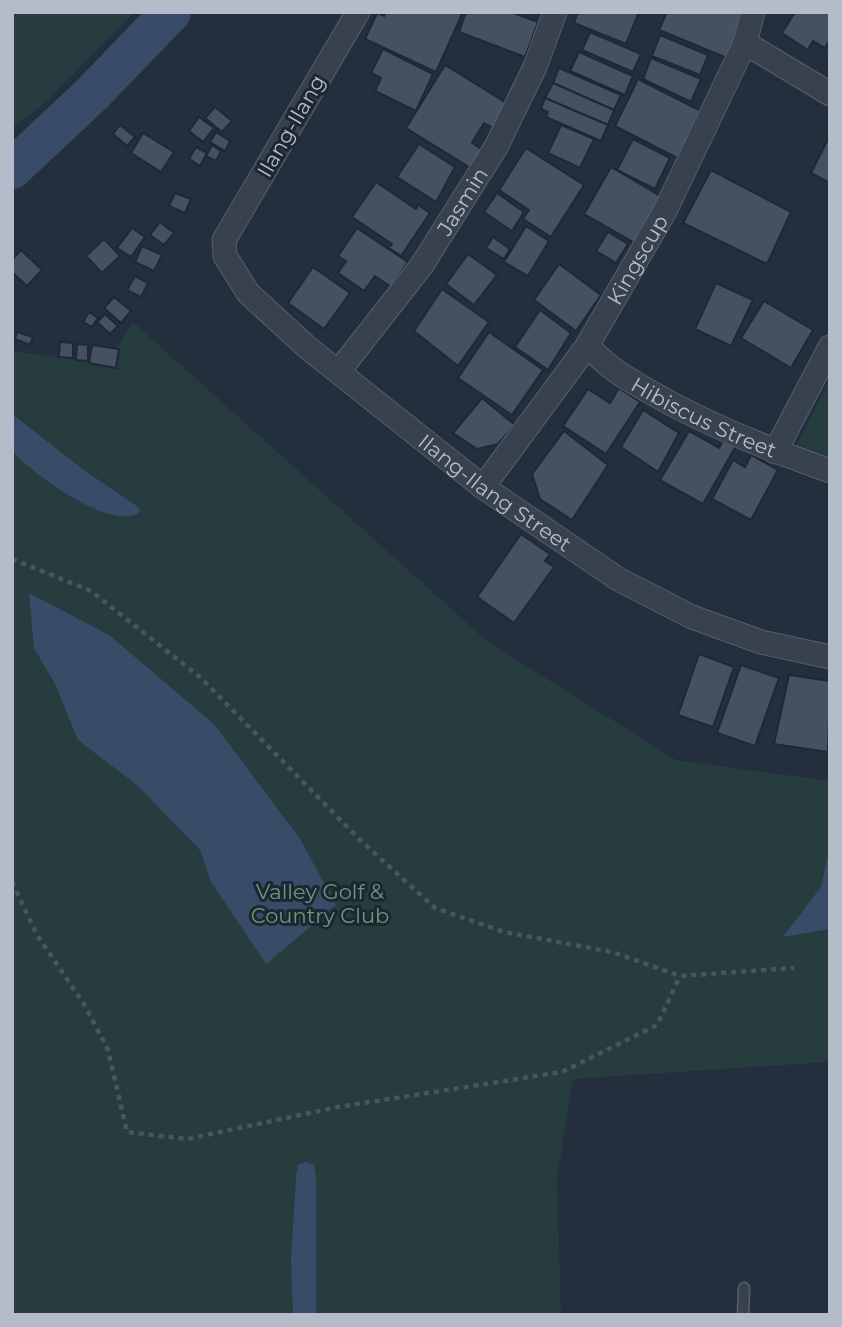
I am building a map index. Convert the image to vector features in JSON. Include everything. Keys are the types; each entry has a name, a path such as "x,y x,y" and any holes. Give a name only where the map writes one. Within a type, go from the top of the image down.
{"street":[{"name":"Ilang-Ilang","path":"224,240 358,12"},
{"name":"Jasmin","path":"339,371 422,265 496,147 535,66 555,12"},
{"name":"Kingscup","path":"483,487 587,346 664,211 745,43 753,12"},
{"path":"745,43 830,94"},
{"name":"Ilang-Ilang Street","path":"224,240 225,256 248,293 308,348 483,487 618,579 692,617 761,642 830,657"},
{"name":"Hibiscus Street","path":"587,346 622,376 674,405 775,452 830,471"},
{"path":"775,452 830,346"}],"lane":[{"path":"743,1315 744,1288"}],"path":[{"path":"12,559 91,591 201,678 362,842 435,908 504,932 612,952 680,976 794,968"},
{"path":"12,883 37,935 84,1004 108,1050 127,1132 187,1139 338,1107 562,1072 657,1024 680,976"}],"green space":[{"path":"12,12 134,12 47,101 12,128"},
{"name":"Valley Golf & Country Club","path":"133,322 488,642 676,760 830,781 830,1062 573,1079 557,1179 561,1315 12,1315 12,351 107,364"},
{"path":"830,380 830,458 796,446"}],"water":[{"path":"12,414 85,471 134,504 140,509 139,513 126,516 109,514 91,507 36,472 12,451"},
{"path":"29,593 109,635 214,724 300,839 336,905 266,964 211,882 200,850 137,785 78,740 55,684 34,648"},
{"path":"830,846 830,929 783,937 821,887"},
{"path":"306,1162 314,1165 316,1177 316,1315 293,1315 291,1260 296,1176 298,1165"}],"building":[{"path":"386,12 463,12 436,72 365,39 377,13 384,16"},
{"path":"466,12 511,12 538,22 525,57 459,32"},
{"path":"578,12 639,12 626,44 574,23"},
{"path":"667,12 747,12 727,58 659,30"},
{"path":"795,12 830,12 830,40 825,48 813,41 808,50 782,33"},
{"path":"590,32 641,54 633,72 582,50"},
{"path":"660,35 708,55 700,75 652,56"},
{"path":"383,49 433,74 416,111 375,91 381,78 371,73"},
{"path":"579,52 633,76 625,95 570,71"},
{"path":"651,58 701,79 691,102 643,79"},
{"path":"445,65 508,104 493,128 484,123 472,143 489,154 477,172 406,128"},
{"path":"559,68 621,95 614,110 553,83"},
{"path":"638,79 703,112 679,159 615,126"},
{"path":"553,83 614,110 608,125 545,98"},
{"path":"545,98 608,125 601,141 546,117 548,112 541,109"},
{"path":"215,107 232,121 222,132 205,118"},
{"path":"199,117 214,128 203,142 189,131"},
{"path":"120,125 135,137 127,146 113,134"},
{"path":"561,125 594,139 580,168 548,153"},
{"path":"216,132 230,141 225,151 210,142"},
{"path":"143,133 174,152 161,172 131,153"},
{"path":"830,135 830,183 811,173"},
{"path":"633,139 670,158 655,189 617,170"},
{"path":"419,144 455,167 436,202 397,177"},
{"path":"212,145 221,151 216,161 206,156"},
{"path":"196,147 207,153 200,166 189,159"},
{"path":"526,148 584,185 551,237 523,219 529,210 499,190"},
{"path":"611,167 662,197 635,243 584,214"},
{"path":"711,170 791,212 767,264 683,223"},
{"path":"376,182 416,209 418,205 430,213 401,256 389,248 392,244 352,217"},
{"path":"175,193 191,199 185,213 169,206"},
{"path":"497,193 524,212 512,231 484,212"},
{"path":"160,222 174,233 164,245 150,235"},
{"path":"526,226 549,241 528,276 504,262"},
{"path":"132,228 145,237 131,257 117,248"},
{"path":"357,228 408,262 391,287 375,276 364,291 338,273 346,261 338,256"},
{"path":"608,232 628,244 616,263 596,251"},
{"path":"493,237 510,249 504,259 486,248"},
{"path":"104,239 120,256 102,273 86,256"},
{"path":"142,246 162,255 154,271 135,262"},
{"path":"21,250 42,270 27,286 12,272 12,260"},
{"path":"468,254 497,275 474,305 446,284"},
{"path":"559,264 601,295 576,331 534,300"},
{"path":"313,267 350,293 324,329 288,303"},
{"path":"135,276 148,283 141,297 127,290"},
{"path":"716,283 753,300 731,346 695,329"},
{"path":"442,289 489,322 458,366 414,331"},
{"path":"114,297 131,311 121,323 104,308"},
{"path":"764,301 813,330 791,368 741,338"},
{"path":"540,310 571,333 548,370 515,347"},
{"path":"89,312 98,318 92,327 83,322"},
{"path":"105,314 118,326 110,334 97,322"},
{"path":"17,332 33,337 30,345 15,339"},
{"path":"489,332 543,370 512,415 458,378"},
{"path":"60,342 73,343 73,358 59,357"},
{"path":"77,344 88,345 88,361 76,360"},
{"path":"92,345 119,349 116,368 89,363"},
{"path":"619,388 640,402 606,454 563,426 588,389 610,403"},
{"path":"482,398 515,425 498,444 477,449 453,433"},
{"path":"643,410 679,433 658,472 621,447"},
{"path":"564,431 608,465 572,520 540,499 532,474"},
{"path":"689,431 719,448 724,439 736,446 703,504 660,480"},
{"path":"751,455 778,470 751,520 712,499 733,460 745,467"},
{"path":"521,534 550,554 545,561 554,567 514,623 477,597"},
{"path":"699,654 734,667 713,727 678,715"},
{"path":"741,665 779,678 755,746 717,733"},
{"path":"789,675 830,681 828,752 774,744"}],"waterway":[{"path":"12,169 91,95 171,12"}]}
